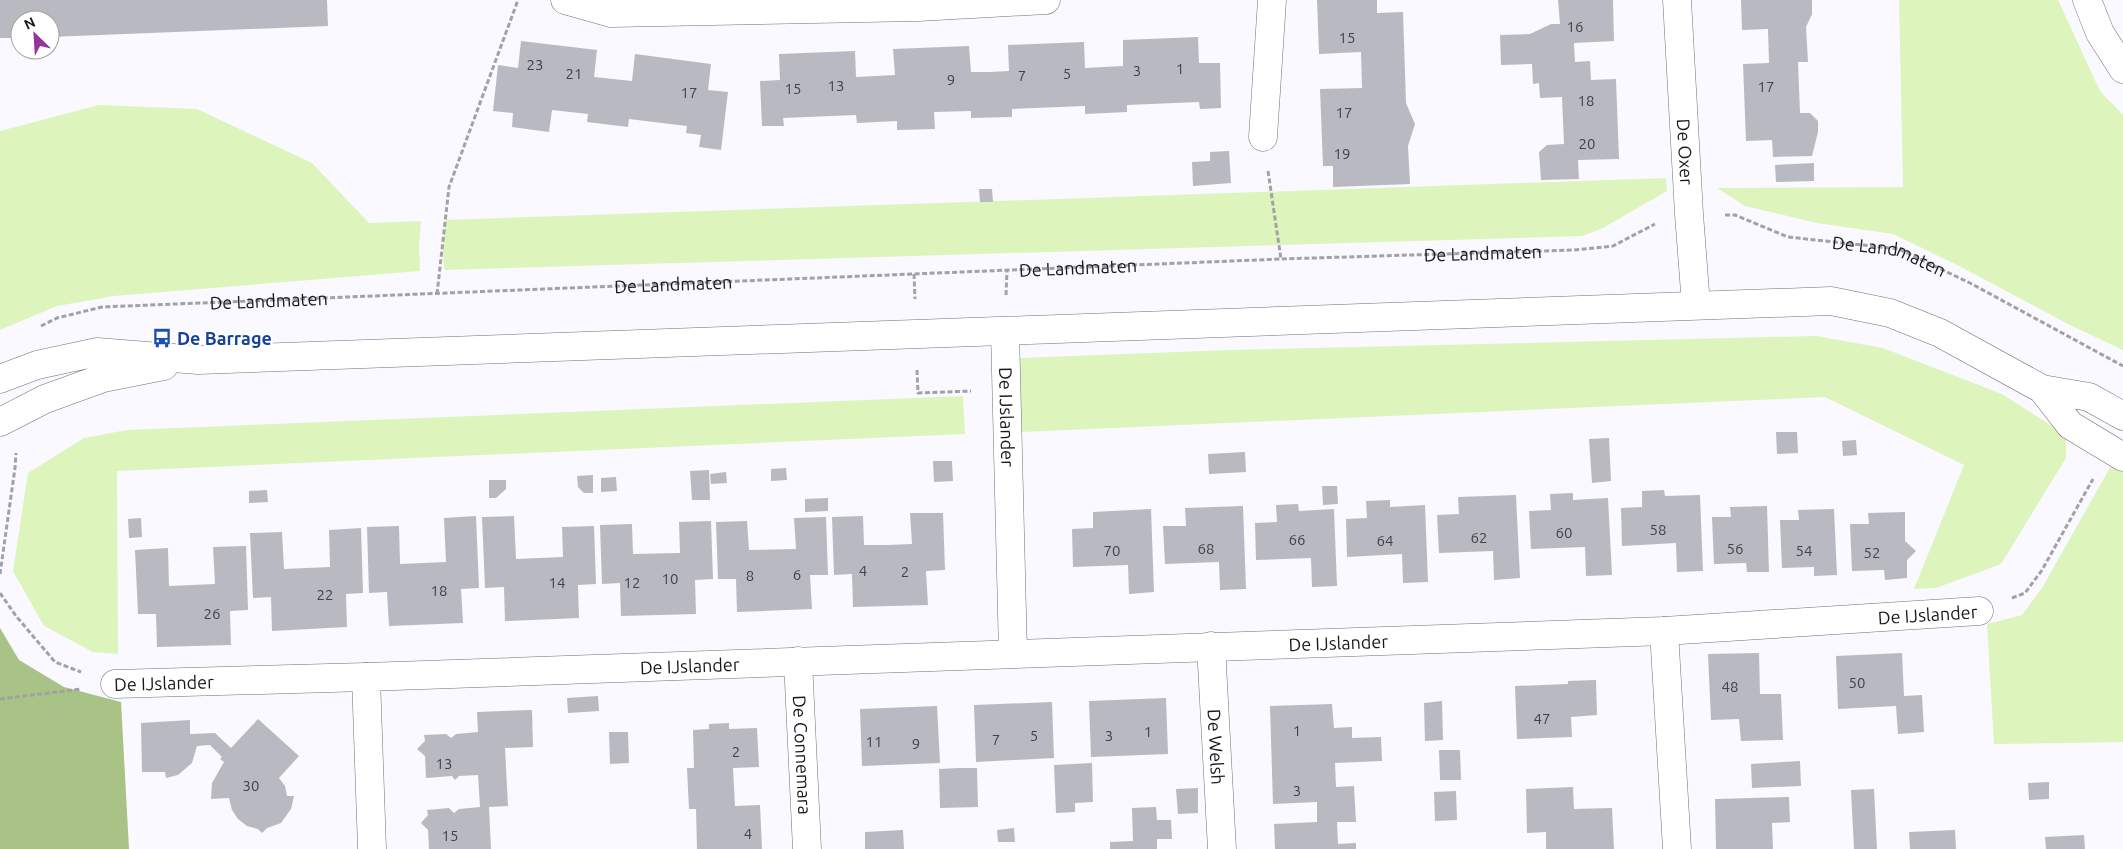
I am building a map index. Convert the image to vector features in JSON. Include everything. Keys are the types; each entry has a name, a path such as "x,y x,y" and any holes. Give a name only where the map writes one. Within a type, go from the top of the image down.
{"street":[{"path":"565,0 610,13 918,7 1046,0"},
{"path":"1263,137 1272,0"},
{"name":"De Oxer","path":"1677,0 1696,305"},
{"path":"2087,0 2100,34 2123,69"},
{"path":"0,379 36,365 97,352 198,360 1831,301 1890,313 1940,333 2042,389 2089,397 2123,416"},
{"name":"De IJslander","path":"1004,332 1013,653"},
{"path":"2,422 45,399 103,378 198,360"},
{"path":"2042,389 2070,425 2116,453"},
{"name":"De IJslander","path":"115,684 366,677 1664,631 1979,611"},
{"path":"1664,631 1677,849"},
{"name":"De Welsh","path":"1211,646 1222,849"},
{"name":"De Connemara","path":"798,661 807,849"},
{"path":"366,677 372,849"}],"path":[{"path":"437,294 448,187 518,0"},
{"path":"1263,137 1281,259"},
{"name":"De Landmaten","path":"32,330 56,318 102,307 1281,259 1573,250 1613,246 1656,224 1689,214 1735,215 1788,237 1899,249 1970,283 2123,366"},
{"path":"0,574 15,468 16,446 2,422"},
{"name":"De IJslander","path":"1979,611 2025,593 2042,570 2116,453"},
{"name":"De IJslander","path":"0,593 16,616 55,662 115,684"},
{"path":"0,699 115,684"}],"green space":[{"path":"1899,0 2058,0 2100,91 2123,115 2123,350 2070,325 1959,266 1893,234 1817,223 1745,206 1717,188 1903,187"},
{"path":"99,105 197,109 312,163 369,223 421,221 419,245 420,271 114,296 57,306 0,330 0,131"},
{"path":"1666,178 1667,191 1603,228 1582,236 444,270 443,246 446,220"},
{"path":"1816,336 1883,348 2002,394 2066,435 2066,458 2001,564 1936,588 1914,589 1964,465 1825,397 1021,432 1020,358 1229,350"},
{"path":"963,396 965,434 117,471 118,654 93,652 44,626 13,571 28,473 84,438 127,430"},
{"path":"2112,464 2123,471 2123,742 1994,744 1987,624 2022,615 2042,588"},
{"path":"0,628 19,660 64,687 121,702 129,849 0,849"}],"building":[{"path":"0,0 327,0 328,26 60,37 60,10 10,10 10,38 0,38"},
{"path":"1317,0 1377,0 1377,13 1403,12 1406,103 1415,124 1408,146 1410,184 1333,187 1333,166 1323,166 1320,89 1362,88 1361,52 1319,54"},
{"path":"1558,0 1613,0 1614,41 1574,43 1575,62 1590,61 1591,80 1616,79 1619,159 1578,160 1579,179 1541,180 1539,152 1547,145 1564,144 1562,97 1540,98 1539,83 1533,84 1532,64 1501,65 1500,35 1530,34 1551,24 1560,24"},
{"path":"1741,0 1812,0 1812,14 1806,27 1808,62 1798,62 1800,113 1810,113 1818,121 1818,132 1812,156 1773,157 1772,140 1746,141 1743,64 1769,63 1768,29 1742,30"},
{"path":"1198,37 1199,63 1220,63 1221,108 1200,109 1199,102 1127,105 1127,112 1085,114 1085,106 1012,109 1012,117 971,118 971,111 934,112 935,129 897,130 897,121 857,123 856,115 783,118 784,126 762,126 760,81 780,80 779,54 855,51 856,77 895,75 893,49 969,46 971,72 990,72 1009,71 1008,45 1084,42 1085,68 1123,66 1123,40"},
{"path":"521,41 597,50 594,77 632,81 635,54 711,64 708,90 728,92 721,150 699,147 701,135 686,133 687,126 629,119 628,127 587,122 588,114 552,110 549,132 512,127 513,113 493,111 498,65 518,68"},
{"path":"1229,151 1231,183 1193,186 1192,162 1210,161 1210,152"},
{"path":"1814,163 1814,181 1776,182 1775,165"},
{"path":"979,189 992,189 993,202 980,202"},
{"path":"1776,432 1797,432 1798,453 1777,454"},
{"path":"1609,438 1611,481 1592,483 1589,439"},
{"path":"1856,440 1857,455 1843,456 1842,441"},
{"path":"1245,452 1246,472 1209,474 1208,454"},
{"path":"933,461 952,461 953,481 934,482"},
{"path":"786,468 787,480 771,481 771,469"},
{"path":"709,470 710,500 692,500 690,471"},
{"path":"726,472 727,483 711,484 710,474"},
{"path":"593,475 593,493 584,493 578,487 577,476"},
{"path":"616,477 617,491 601,492 601,478"},
{"path":"489,480 506,480 506,489 496,498 489,498"},
{"path":"1322,486 1337,486 1338,504 1323,505"},
{"path":"267,490 268,502 249,503 249,491"},
{"path":"1664,490 1665,496 1700,495 1703,571 1677,572 1676,543 1622,546 1621,508 1642,507 1642,491"},
{"path":"1573,493 1573,500 1608,498 1612,575 1586,576 1585,547 1531,549 1529,511 1551,510 1550,494"},
{"path":"1516,495 1520,578 1494,580 1493,551 1439,553 1437,515 1459,514 1458,497"},
{"path":"828,498 828,511 805,512 805,499"},
{"path":"1390,500 1390,507 1425,505 1428,582 1403,583 1402,554 1347,557 1346,519 1367,518 1366,501"},
{"path":"1298,504 1299,511 1334,509 1337,586 1312,587 1311,558 1256,560 1255,523 1277,522 1276,505"},
{"path":"1243,506 1246,589 1220,590 1219,562 1165,564 1163,526 1186,526 1185,508"},
{"path":"1767,506 1769,572 1747,572 1746,563 1714,564 1712,517 1731,517 1730,507"},
{"path":"1151,509 1154,592 1129,594 1128,565 1073,567 1072,529 1093,528 1093,512"},
{"path":"1834,509 1837,575 1814,576 1814,567 1782,568 1780,520 1799,520 1798,510"},
{"path":"1905,512 1905,541 1916,551 1907,560 1907,578 1885,580 1884,570 1852,571 1850,524 1869,524 1868,513"},
{"path":"910,513 943,513 945,570 926,571 928,605 853,607 852,574 834,575 832,517 863,516 864,545 912,544"},
{"path":"476,516 479,588 461,589 463,623 389,626 387,592 369,593 367,527 399,526 400,564 446,562 444,518"},
{"path":"514,516 516,559 563,557 562,527 594,526 596,584 578,585 579,618 505,621 504,587 485,588 482,517"},
{"path":"826,517 828,575 810,575 812,609 737,612 736,579 718,579 716,522 747,521 749,550 796,549 794,518"},
{"path":"141,518 142,537 129,538 128,519"},
{"path":"711,521 713,579 695,580 696,614 621,616 620,583 602,584 600,525 632,524 633,554 680,553 679,522"},
{"path":"361,528 363,593 346,594 347,627 272,631 271,597 253,598 250,533 282,532 284,569 330,567 329,530"},
{"path":"246,546 248,610 230,611 231,645 157,647 156,614 138,614 135,550 168,548 169,586 215,584 213,547"},
{"path":"1759,653 1760,694 1781,694 1783,740 1741,741 1739,719 1711,720 1708,654"},
{"path":"1902,653 1904,696 1922,695 1924,732 1898,734 1896,706 1838,709 1836,656"},
{"path":"1596,680 1597,715 1571,717 1572,737 1517,739 1515,686 1568,684 1568,681"},
{"path":"598,696 599,711 568,713 567,698"},
{"path":"1166,698 1168,754 1091,757 1089,701"},
{"path":"1442,701 1443,740 1425,741 1424,703"},
{"path":"1052,702 1054,758 976,762 974,705"},
{"path":"1332,704 1334,728 1352,727 1352,738 1381,737 1382,761 1335,763 1336,787 1354,786 1356,822 1337,822 1338,844 1356,843 1356,849 1275,849 1274,824 1317,822 1317,802 1273,804 1270,706"},
{"path":"937,706 940,763 862,766 860,709"},
{"path":"532,710 533,747 505,748 508,806 489,807 491,849 429,849 428,830 421,823 428,815 427,810 449,808 454,813 459,809 480,807 478,775 459,776 455,780 452,776 426,778 425,756 417,749 425,741 424,735 446,734 451,738 456,734 478,732 477,712"},
{"path":"258,719 299,756 279,778 285,786 287,796 294,796 291,809 281,823 267,828 262,833 258,829 247,826 238,819 232,810 229,798 211,799 212,783 224,762 220,759 222,757 210,745 197,746 192,763 178,775 166,778 165,772 142,772 141,723 190,720 190,734 215,733 231,748"},
{"path":"729,723 729,729 757,728 759,767 733,768 735,806 760,805 762,849 697,849 696,809 689,809 687,768 694,768 693,730 709,729 709,724"},
{"path":"609,732 628,732 629,763 610,764"},
{"path":"1439,750 1460,750 1461,780 1440,780"},
{"path":"1800,761 1801,786 1752,788 1751,764"},
{"path":"1092,763 1093,802 1075,803 1075,812 1056,813 1054,765"},
{"path":"977,768 978,807 940,808 939,769"},
{"path":"2049,782 2049,799 2029,800 2028,783"},
{"path":"1573,787 1574,809 1612,808 1614,849 1546,849 1546,832 1527,833 1526,789"},
{"path":"1198,788 1198,813 1178,814 1176,789"},
{"path":"1874,789 1877,849 1854,849 1851,790"},
{"path":"1456,791 1457,820 1435,821 1434,792"},
{"path":"1789,797 1790,822 1772,823 1773,849 1716,849 1715,799"},
{"path":"1156,807 1157,820 1171,820 1172,839 1157,839 1157,849 1110,849 1110,842 1133,841 1132,808"},
{"path":"1014,828 1015,842 998,842 997,830"},
{"path":"903,830 904,849 865,849 865,832"},
{"path":"1955,830 1956,849 1910,849 1909,832"},
{"path":"2084,835 2085,849 2046,849 2045,837"}],"place":[{"name":"De Barrage","path":"162,338"}]}
